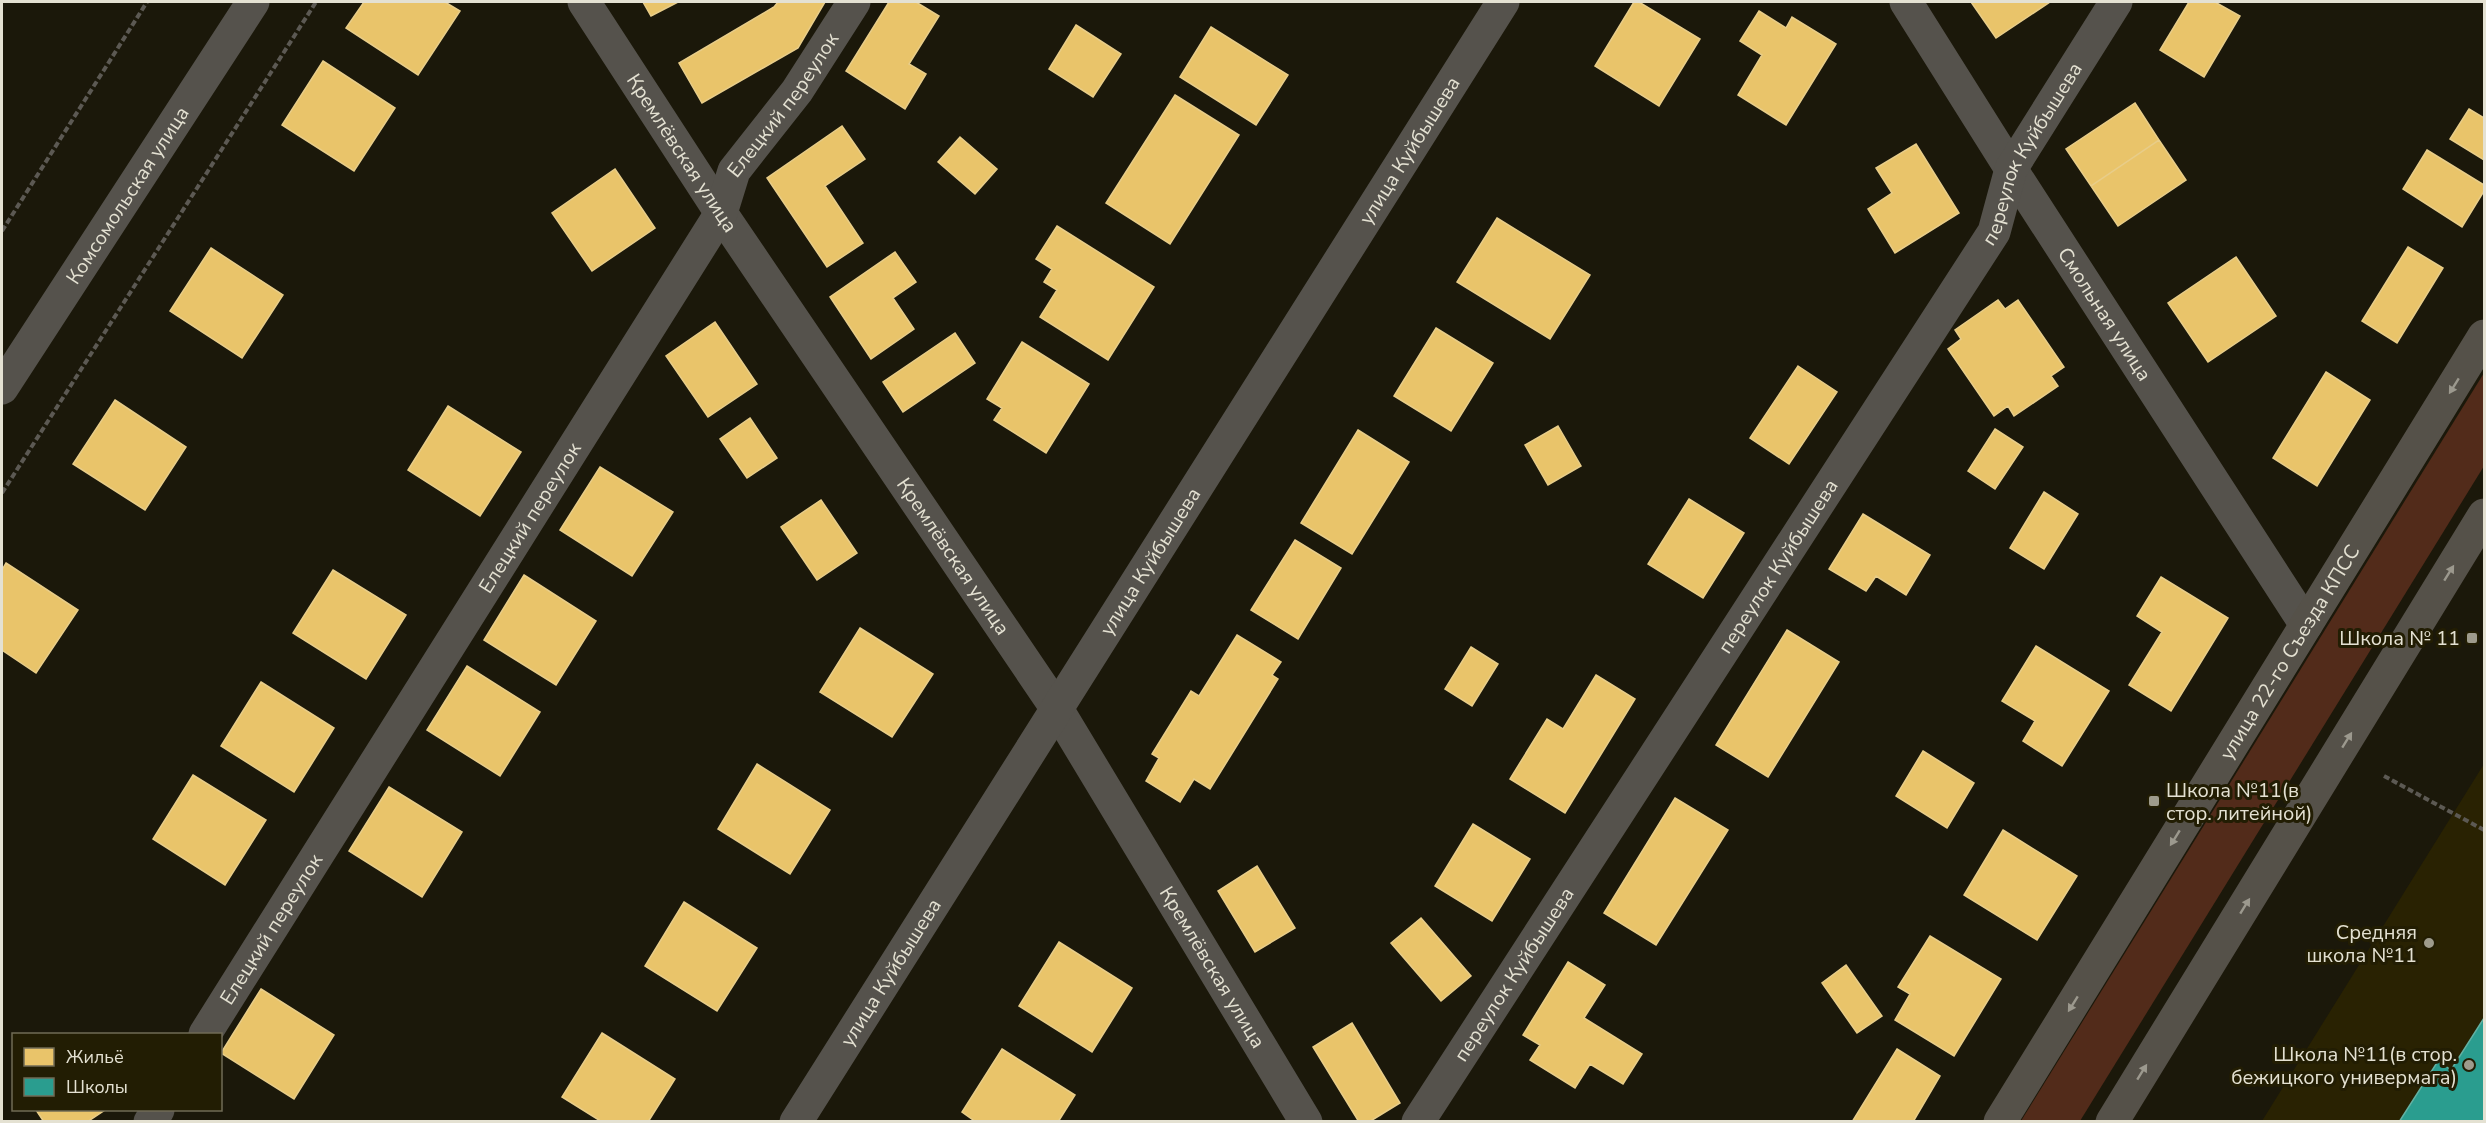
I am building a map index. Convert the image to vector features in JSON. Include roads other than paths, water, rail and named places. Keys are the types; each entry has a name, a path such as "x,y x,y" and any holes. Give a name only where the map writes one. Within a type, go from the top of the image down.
{"main road":[{"name":"улица 22-го Съезда КПСС","path":"2000,1122 2484,336"},
{"path":"2112,1122 2484,515"}],"street":[{"name":"Комсомольская улица","path":"2,388 253,2"},
{"name":"Кремлёвская улица","path":"584,2 721,213 1057,709 1306,1122"},
{"name":"Елецкий переулок","path":"206,1033 721,213 734,171 797,91 854,2"},
{"name":"улица Куйбышева","path":"796,1122 1503,2"},
{"name":"Смольная улица","path":"1906,2 2011,169 2306,625"},
{"name":"переулок Куйбышева","path":"1418,1122 1994,232 2011,169 2116,2"}],"place":[{"name":"Школа № 11","path":"2472,638"},
{"name":"Школа №11(в стор. литейной)","path":"2154,801"},
{"name":"Средняя школа №11","path":"2429,943"},
{"name":"Школа №11(в стор. бежицкого универмага)","path":"2469,1065"}]}
